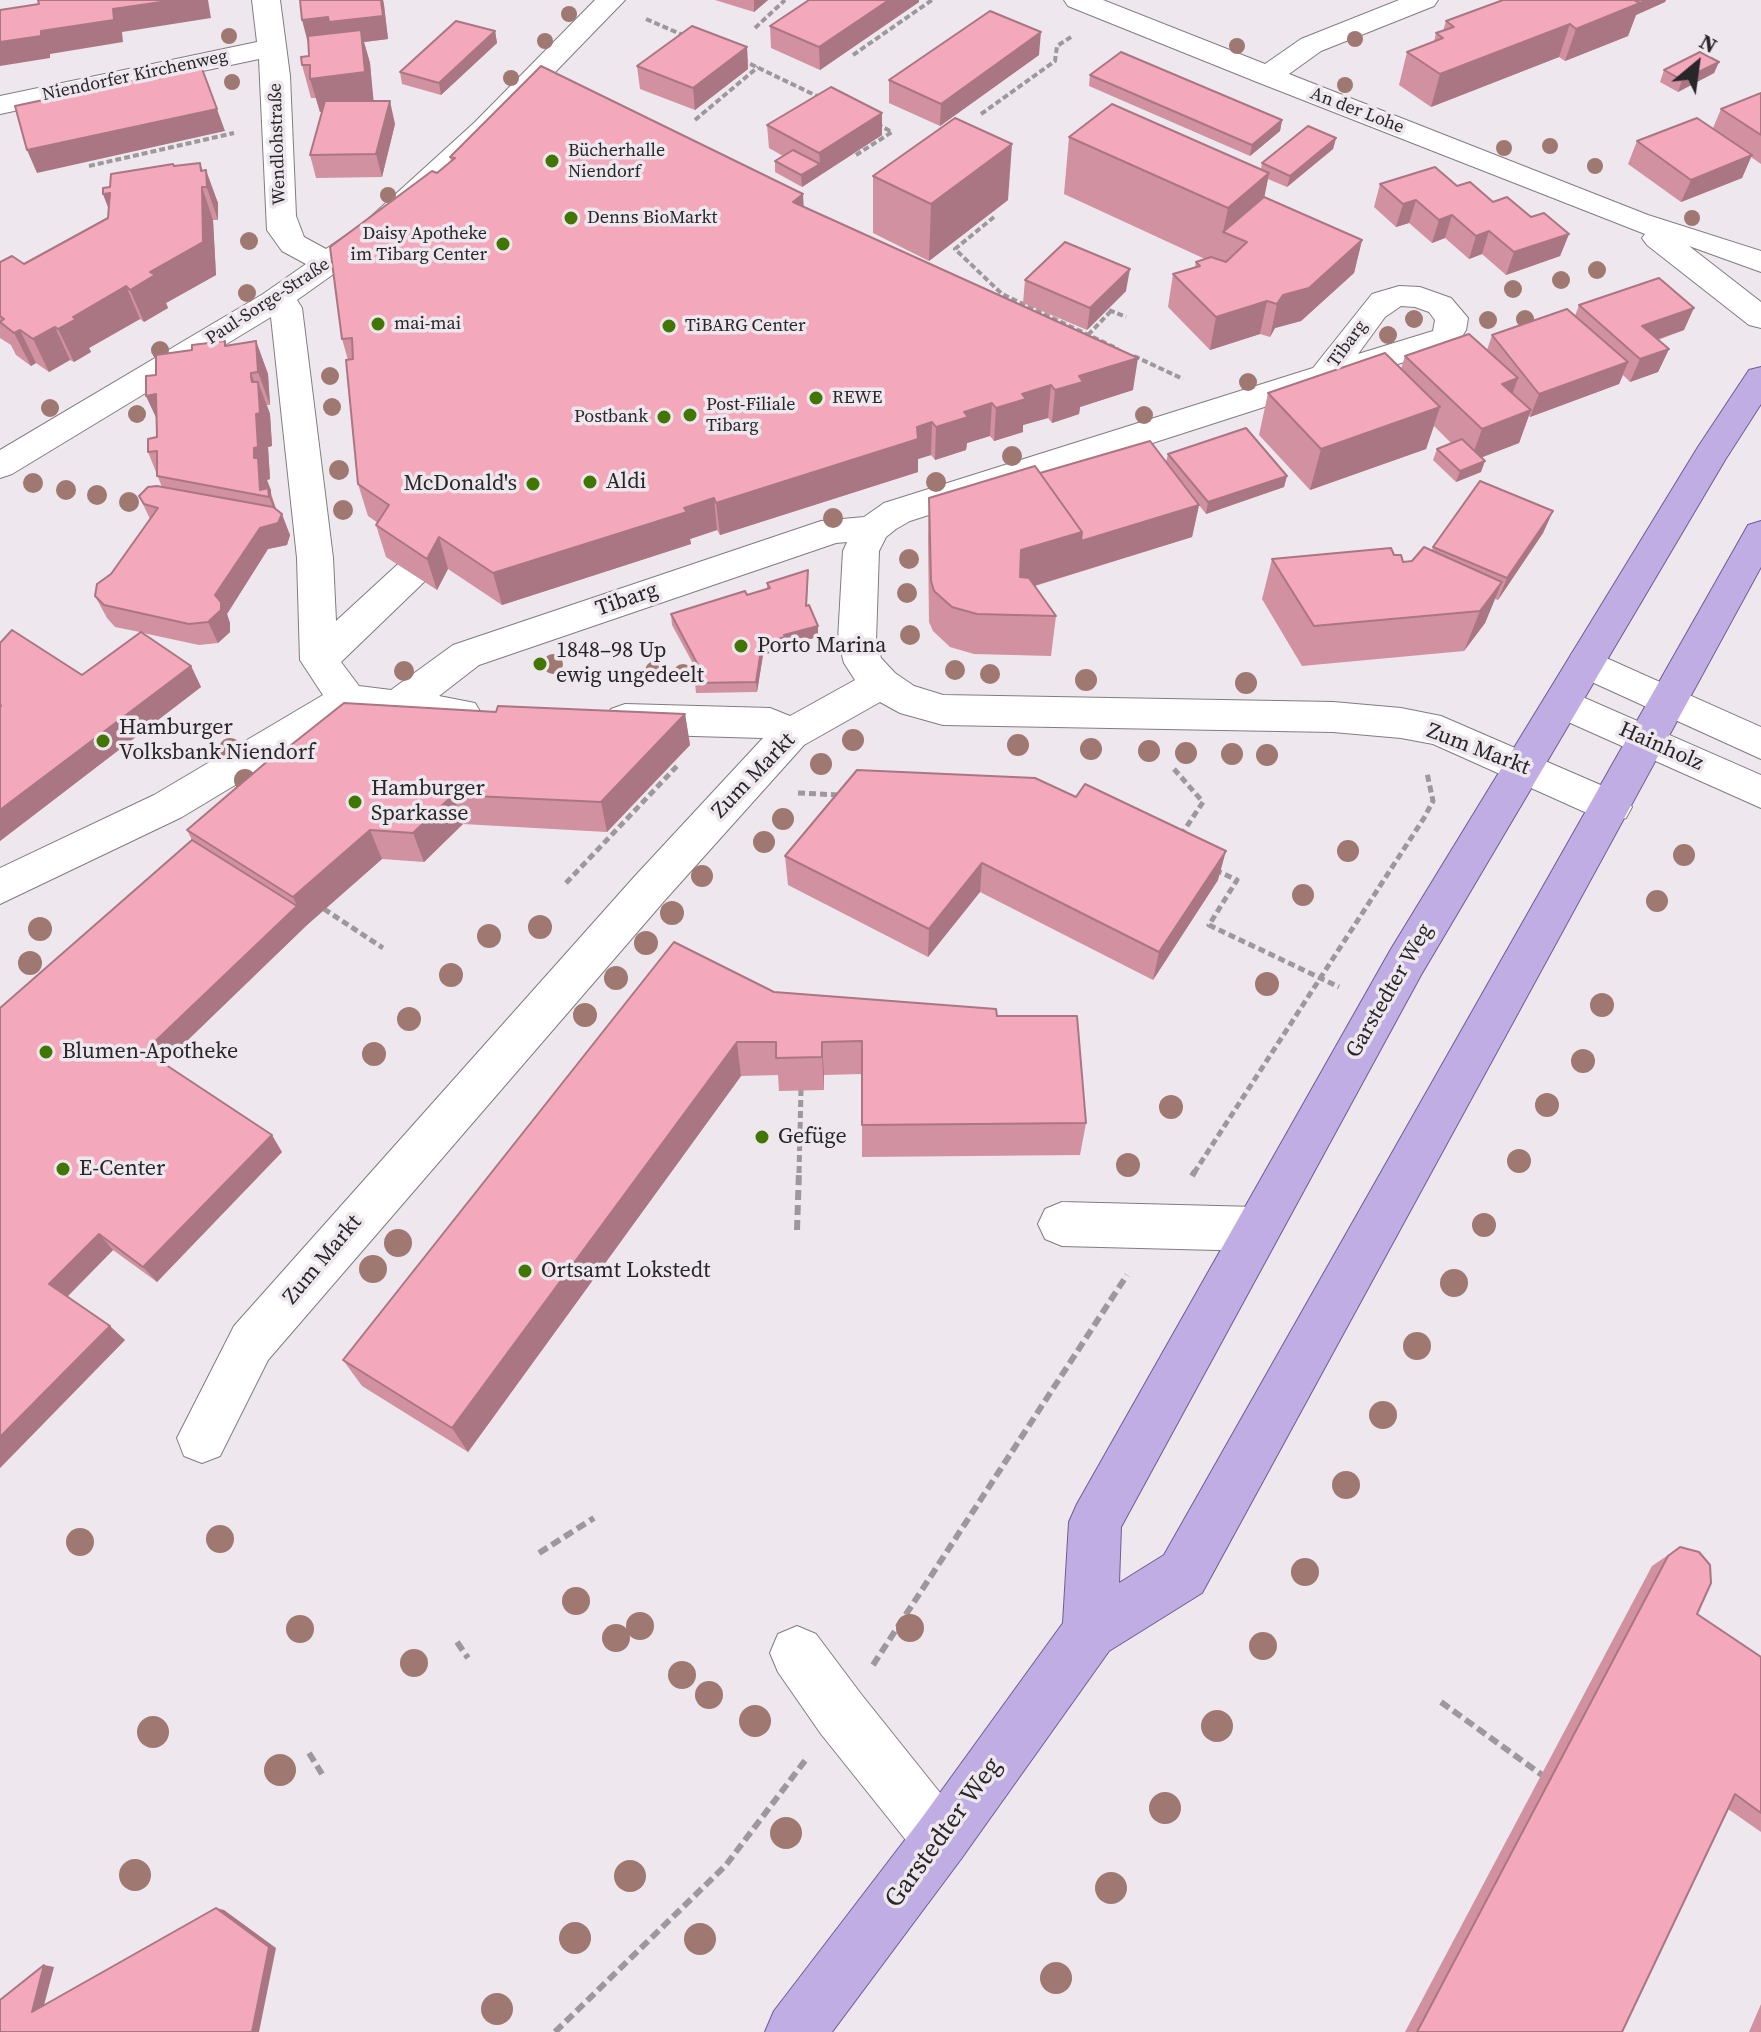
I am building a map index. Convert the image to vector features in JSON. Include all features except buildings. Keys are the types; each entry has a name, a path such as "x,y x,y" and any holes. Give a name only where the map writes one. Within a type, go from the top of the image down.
{"main road":[{"name":"Garstedter Weg","path":"1090,1632 1095,1522 1380,1006 1710,455 1761,378"},
{"name":"Garstedter Weg","path":"795,2032 941,1839 1090,1632 1183,1574 1761,534"}],"street":[{"name":"Wendlohstraße","path":"266,0 276,76 283,230 293,244 328,263"},
{"name":"An der Lohe","path":"1078,0 1637,222 1701,240 1761,262"},
{"path":"1267,76 1311,45 1424,0"},
{"name":"Paul-Sorge-Straße","path":"0,466 274,301 376,229 417,193 610,2"},
{"name":"Niendorfer Kirchenweg","path":"0,105 271,48"},
{"name":"An der Lohe","path":"1637,222 1761,318"},
{"path":"1701,240 1728,242 1761,235"},
{"path":"1761,271 1729,255 1721,255 1722,259 1761,282"},
{"path":"274,301 286,308 315,558 319,660 347,699"},
{"name":"Tibarg","path":"397,706 466,655 834,530 872,529 897,512 1325,376"},
{"path":"872,529 861,551 857,640 863,663 881,683"},
{"path":"319,660 411,573"},
{"name":"Hainholz","path":"1586,663 1761,744"},
{"name":"Zum Markt","path":"202,1438 251,1343 387,1185 738,791 790,734 881,683 914,703 943,710 1333,717 1401,723 1441,731 1612,807"},
{"path":"0,887 168,806 347,699 497,715"},
{"name":"Hainholz","path":"1562,703 1761,792"},
{"path":"593,718 770,723 790,734"},
{"path":"1062,1224 1160,1224 1256,1229"},
{"path":"797,1653 841,1714 941,1839"}],"path":[{"path":"755,28 785,0"},
{"path":"853,55 932,0"},
{"path":"610,2 690,38"},
{"path":"981,114 1055,61 1057,46 1107,12"},
{"path":"731,56 825,99"},
{"path":"695,120 758,67"},
{"path":"89,166 278,123"},
{"path":"856,155 892,132 879,125"},
{"path":"994,217 955,249 1002,294 1186,380 1227,407"},
{"path":"1088,335 1110,311 1126,317"},
{"path":"566,883 721,722"},
{"path":"555,2032 726,1865 841,1714 1321,979 1433,801 1424,759"},
{"path":"1174,769 1203,802 1179,837"},
{"path":"738,791 845,795"},
{"path":"1211,868 1237,880 1209,925 1380,1006"},
{"path":"324,909 383,948"},
{"path":"797,1230 801,1090"},
{"path":"539,1553 594,1518"},
{"path":"457,1642 468,1658"},
{"path":"1441,1702 1542,1775"},
{"path":"309,1753 322,1774"}],"place":[{"name":"Bücherhalle Niendorf","path":"552,161"},
{"name":"Denns BioMarkt","path":"571,218"},
{"name":"Daisy Apotheke im Tibarg Center","path":"503,244"},
{"name":"mai-mai","path":"378,324"},
{"name":"TiBARG Center","path":"669,326"},
{"name":"REWE","path":"816,398"},
{"name":"Post-Filiale Tibarg","path":"690,415"},
{"name":"Postbank","path":"664,417"},
{"name":"Aldi","path":"590,482"},
{"name":"McDonald's","path":"533,484"},
{"name":"Porto Marina","path":"741,646"},
{"name":"1848–98 Up ewig ungedeelt","path":"540,664"},
{"name":"Hamburger Volksbank Niendorf","path":"103,741"},
{"name":"Hamburger Sparkasse","path":"355,802"},
{"name":"Blumen-Apotheke","path":"46,1052"},
{"name":"Gefüge","path":"762,1137"},
{"name":"E-Center","path":"63,1169"},
{"name":"Ortsamt Lokstedt","path":"525,1271"}]}
